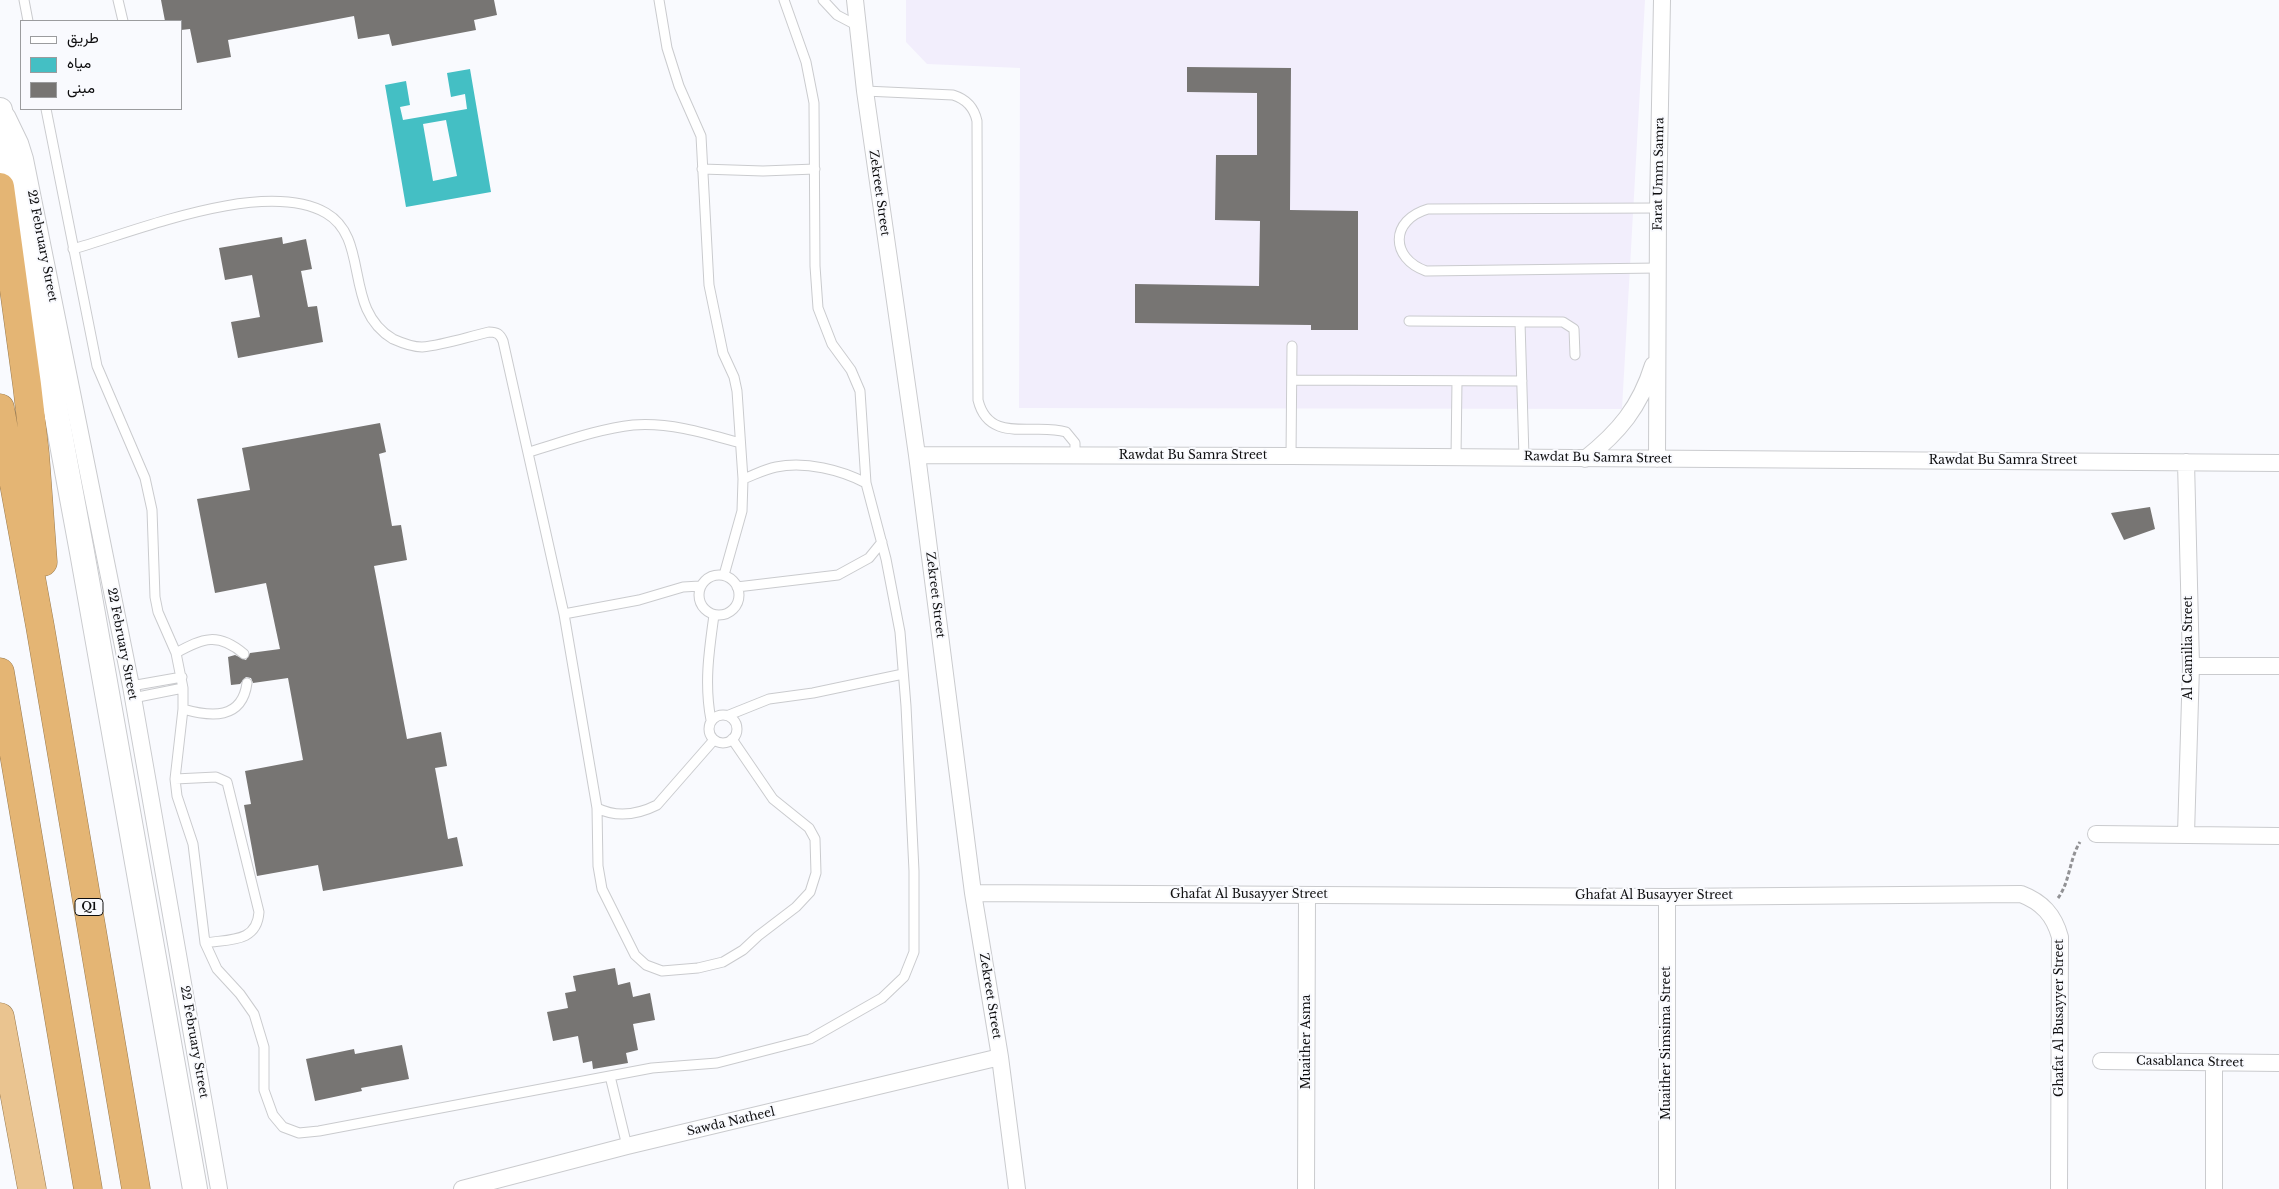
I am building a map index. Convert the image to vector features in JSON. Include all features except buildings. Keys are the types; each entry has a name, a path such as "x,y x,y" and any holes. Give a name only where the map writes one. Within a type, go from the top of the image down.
{"highway":[{"path":"0,187 35,454 43,553 40,626"},
{"name":"Q1","path":"0,408 40,626 136,1189"},
{"path":"0,672 88,1189"},
{"path":"0,1017 32,1189"}],"main road":[{"name":"22 February Street","path":"0,110 80,542 195,1189"}],"street":[{"name":"Zekreet Street","path":"854,0 865,91 918,456 973,894 1000,1057 1017,1189"},
{"name":"Farat Umm Samra","path":"1657,459 1658,208 1662,0"},
{"name":"22 February Street","path":"0,105 14,128 25,159 132,692 220,1189"},
{"name":"Farat Umm Samra","path":"1585,459 1611,438 1632,412 1648,381 1658,349"},
{"name":"Rawdat Bu Samra Street","path":"918,456 1290,456 2279,463"},
{"name":"Al Camilia Street","path":"2186,462 2191,666 2186,834"},
{"path":"2191,666 2279,666"},
{"path":"2096,834 2279,836"},
{"name":"Ghafat Al Busayyer Street","path":"973,894 1667,897 2008,894 2032,898 2046,908 2057,925 2060,937 2059,1189"},
{"name":"Muaither Asma","path":"1306,1189 1307,895"},
{"name":"Muaither Simsima Street","path":"1667,897 1667,1189"},
{"name":"Sawda Natheel","path":"462,1189 627,1146 1000,1057"},
{"name":"Casablanca Street","path":"2101,1061 2279,1063"},
{"path":"2214,1063 2214,1189"}],"lane":[{"path":"24,0 28,20"},
{"path":"118,0 122,20"},
{"path":"659,0 667,48 679,86 701,136 709,285 723,353 734,377 739,417 743,479 742,511 724,576"},
{"path":"46,110 97,366 145,478 152,510 155,597 158,612 176,653 183,688 184,709 175,779 177,796 193,844 205,943 217,968 240,994 254,1014 264,1047 264,1090 273,1115 283,1127 299,1133 319,1131 652,1068 717,1063 810,1039 882,998 904,977 914,952 914,871 900,632 882,542 866,483 860,391 851,370 832,344 818,308 814,103 806,62 784,0"},
{"path":"822,0 837,15 856,24"},
{"path":"865,91 953,95 972,107 977,120 978,400 980,407 989,420 1005,428 1066,432 1075,442 1076,456"},
{"path":"702,169 790,171 815,169"},
{"path":"73,249 209,208 276,202 309,206 328,214 342,228 352,248 364,306 375,326 388,336 402,344 421,347 489,332 495,332 500,336 529,452 564,614 597,808 598,866 602,889 635,955 646,965 662,971 698,968 723,962 743,950 810,892 816,873 815,839 809,828 773,799 732,739"},
{"path":"1658,208 1428,209 1415,213 1405,221 1400,232 1399,246 1404,258 1414,266 1426,271 1658,268"},
{"path":"1409,321 1568,323 1574,329 1575,356"},
{"path":"1520,322 1524,458"},
{"path":"1290,456 1292,346"},
{"path":"1292,380 1522,381"},
{"path":"1456,457 1457,381"},
{"path":"529,452 598,431 635,425 676,427 740,442"},
{"path":"743,479 776,467 809,465 853,476 866,483"},
{"path":"737,587 838,576 870,558 882,542"},
{"path":"714,576 724,576 732,580 737,587 739,596 737,605 731,612 723,615 714,615 705,611 700,604 698,595 700,586 706,579 714,576"},
{"path":"564,614 639,600 683,587 700,586"},
{"path":"714,615 706,671 707,699 712,720 708,732 713,741 730,742 736,735 738,727 735,719 729,715"},
{"path":"176,653 194,643 207,639 221,640 244,654"},
{"path":"712,720 721,715 729,715 769,699 813,693 903,674"},
{"path":"132,692 182,677"},
{"path":"184,709 214,716 227,712 238,705 246,695 247,684"},
{"path":"132,692 183,688"},
{"path":"597,808 609,814 627,814 646,810 657,805 713,741"},
{"path":"175,779 216,778 227,782 259,912 258,922 253,932 243,937 205,943"},
{"path":"610,1076 627,1146"}],"path":[{"path":"2046,908 2059,897 2065,888 2073,854 2080,842 2096,834"}],"shaded area":[{"path":"906,0 1645,0 1622,409 1019,408 1020,68 927,64 906,42"}],"water":[{"path":"470,69 491,192 406,207 385,85 406,81 410,105 400,107 403,120 467,109 465,94 451,97 447,73","holes":["446,120 457,176 433,181 423,124"]}]}
